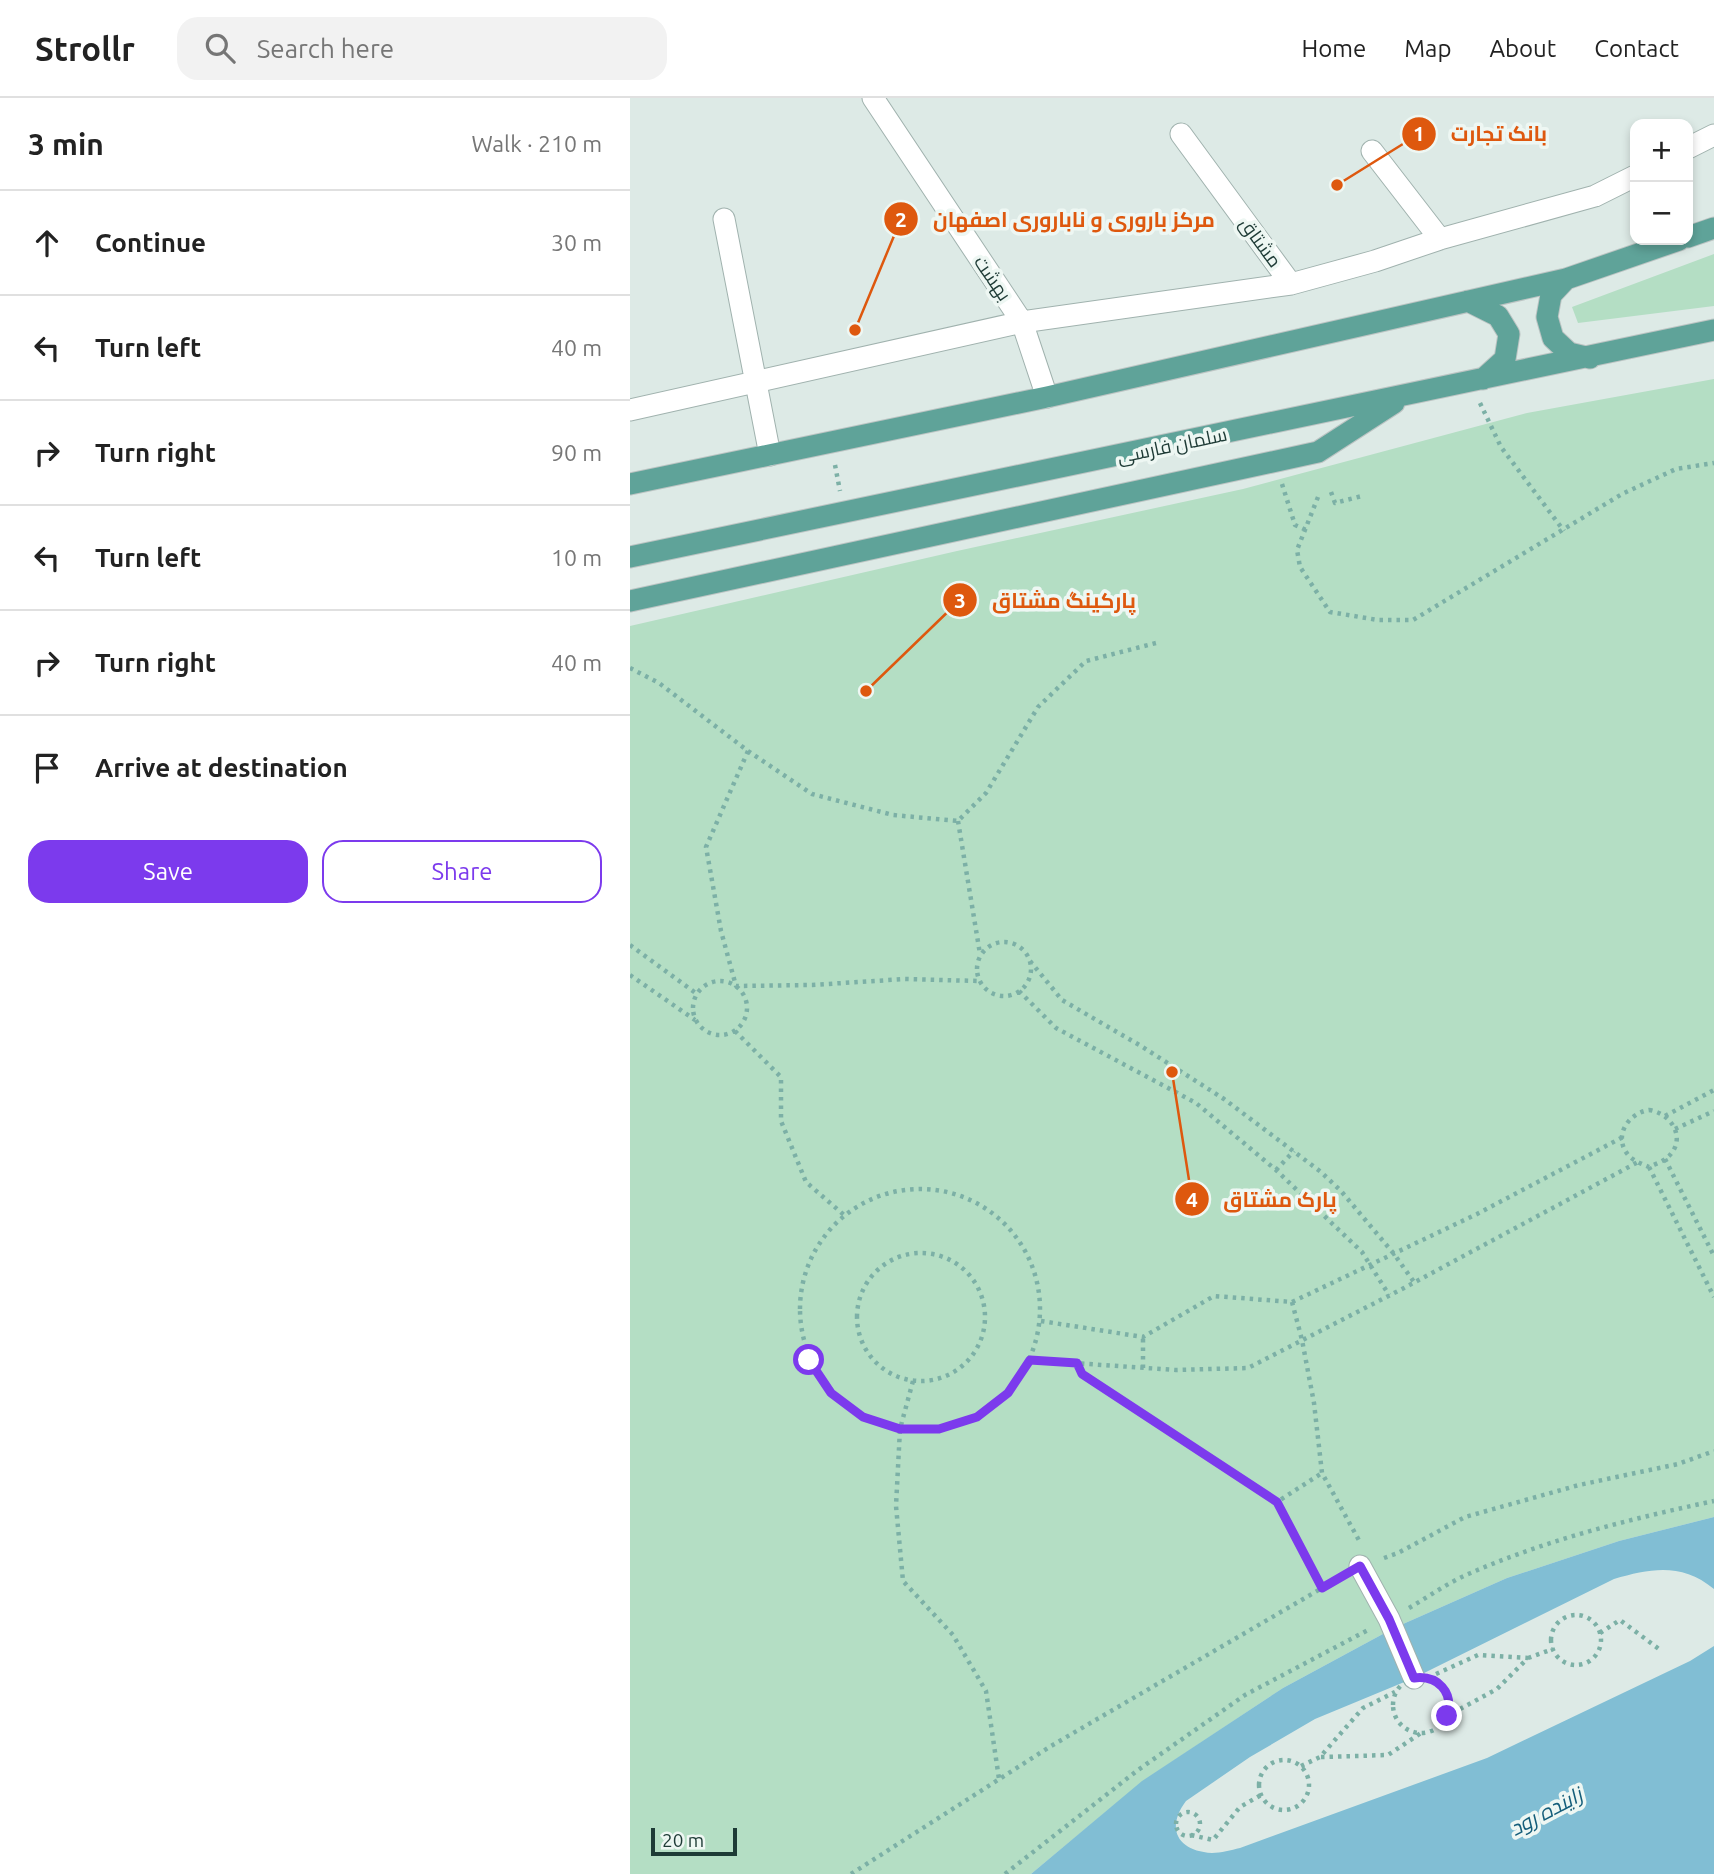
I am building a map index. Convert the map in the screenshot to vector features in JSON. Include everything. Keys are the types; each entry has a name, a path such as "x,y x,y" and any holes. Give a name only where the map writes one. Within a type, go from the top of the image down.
{"main road":[{"path":"630,484 1047,397 1566,279 1665,245"},
{"path":"1566,279 1551,295 1547,317 1553,338 1569,353 1591,358"},
{"path":"1468,301 1498,316 1509,334 1505,359 1476,382"},
{"name":"سلمان فارسی","path":"630,557 1591,358 1714,330"},
{"path":"630,601 1318,453 1404,397"}],"street":[{"name":"بهشت","path":"873,98 1022,322 1047,397"},
{"name":"مشتاق","path":"1181,134 1291,284"},
{"path":"1693,146 1714,135"},
{"path":"1373,151 1440,239"},
{"path":"630,410 1022,322 1291,284 1375,261 1440,239 1595,197 1630,179"},
{"path":"724,219 770,455"},
{"path":"1365,1564 1391,1623 1421,1678"}],"path":[{"path":"1476,382 1501,447 1564,531"},
{"path":"1318,496 1297,550 1300,567 1330,612 1378,620 1413,620 1622,494 1676,469 1714,463"},
{"path":"1331,492 1335,503 1362,496"},
{"path":"1287,503 1295,525 1306,530"},
{"path":"958,821 986,793 1038,707 1086,661 1157,643"},
{"path":"631,670 659,683 748,751 812,794 893,815 958,821"},
{"path":"748,751 706,847 720,931 736,986 746,1000 747,1009 742,1025 735,1031 718,1035 701,1028 693,1012 697,994 711,982 729,982 736,986 812,985 905,979 979,981"},
{"path":"958,821 980,955 976,972 979,981 992,994 1011,995 1019,991 1029,978 1030,961"},
{"path":"980,955 995,943 1012,943 1020,947 1062,1000 1142,1046 1224,1099 1294,1151 1341,1191 1414,1282"},
{"path":"630,945 697,994"},
{"path":"630,975 696,1020"},
{"path":"1019,991 1056,1028 1196,1103 1276,1170 1362,1252 1389,1296"},
{"path":"735,1031 781,1077 781,1121 806,1182 844,1215"},
{"path":"1665,1116 1714,1090"},
{"path":"1675,1129 1714,1111"},
{"path":"1648,1167 1665,1160 1675,1147 1675,1129 1665,1116 1658,1112 1641,1112 1626,1123 1623,1137 1625,1150 1631,1158 1648,1167 1714,1297"},
{"path":"1041,1321 1143,1336 1214,1296 1292,1302 1477,1214 1623,1137"},
{"path":"1276,1170 1294,1151"},
{"path":"1665,1160 1714,1256"},
{"path":"1030,1360 1175,1370 1248,1368 1639,1162"},
{"path":"919,1188 959,1194 994,1213 1022,1243 1038,1280 1041,1321 1030,1360 1008,1393 977,1417 939,1429 900,1429 863,1417 831,1393 809,1360 799,1322 801,1283 817,1245 844,1215 879,1195 919,1188"},
{"path":"919,1253 940,1255 959,1264 974,1279 983,1298 986,1319 981,1340 971,1358 954,1373 934,1380 914,1381 893,1375 875,1363 863,1345 858,1325 859,1304 866,1284 880,1268 898,1257 919,1253"},
{"path":"1292,1302 1314,1403 1322,1472 1365,1564"},
{"path":"1143,1336 1143,1368"},
{"path":"1077,1363 1082,1374 1277,1502 1322,1588"},
{"path":"914,1381 900,1429 896,1506 903,1581 953,1635 986,1691 999,1779"},
{"path":"851,1874 1051,1746 1365,1564 1398,1553 1465,1517 1579,1485 1678,1464 1714,1451"},
{"path":"1277,1502 1322,1472"},
{"path":"1005,1874 1138,1770 1245,1695 1391,1623 1464,1576 1555,1542 1648,1515 1714,1501"},
{"path":"1568,1616 1584,1616 1591,1620 1600,1633 1600,1649 1595,1657 1580,1664 1564,1661 1553,1649 1552,1633 1561,1620 1568,1616"},
{"path":"1600,1633 1620,1620 1658,1648"},
{"path":"1320,1757 1363,1707 1396,1692 1407,1681 1478,1655 1528,1658 1553,1649"},
{"path":"1301,1766 1320,1757 1388,1755 1422,1733 1437,1728 1447,1716 1497,1689 1528,1658"},
{"path":"1421,1678 1437,1681 1447,1693 1447,1716"},
{"path":"1396,1692 1394,1711 1397,1720 1412,1732 1422,1733"},
{"path":"1286,1760 1301,1766 1308,1781 1308,1789 1301,1803 1287,1810 1279,1810 1271,1807 1261,1795 1259,1778 1269,1764 1286,1760"},
{"path":"1191,1835 1198,1830 1200,1823 1194,1813 1186,1812 1178,1819 1177,1826 1181,1833 1213,1840 1240,1807 1261,1795"}],"green space":[{"path":"1714,254 1714,306 1578,323 1572,307"},
{"path":"1714,379 1714,1517 1619,1541 1507,1578 1394,1628 1283,1688 1143,1781 1031,1874 630,1874 630,626 1243,489 1527,413"}],"water":[{"name":"زاینده رود","path":"1714,1517 1714,1589 1690,1575 1666,1570 1641,1572 1614,1579 1414,1678 1315,1719 1250,1757 1186,1801 1176,1821 1176,1829 1183,1843 1200,1851 1215,1853 1240,1848 1487,1758 1690,1661 1714,1646 1714,1874 1031,1874 1142,1781 1283,1688 1394,1628 1507,1578 1619,1541"}],"place":[{"name":"بانک تجارت","path":"1337,185"},
{"name":"مرکز باروری و ناباروری اصفهان","path":"855,330"},
{"name":"پارکینگ مشتاق","path":"866,691"},
{"name":"پارک مشتاق","path":"1172,1072"}],"route":[{"path":"809,1360 831,1393 863,1417 900,1429 939,1429 977,1417 1008,1393 1030,1360 1077,1363 1082,1374 1277,1502 1322,1588 1360,1566 1389,1619 1414,1678 1429,1678 1443,1686 1449,1701 1447,1716"}]}
